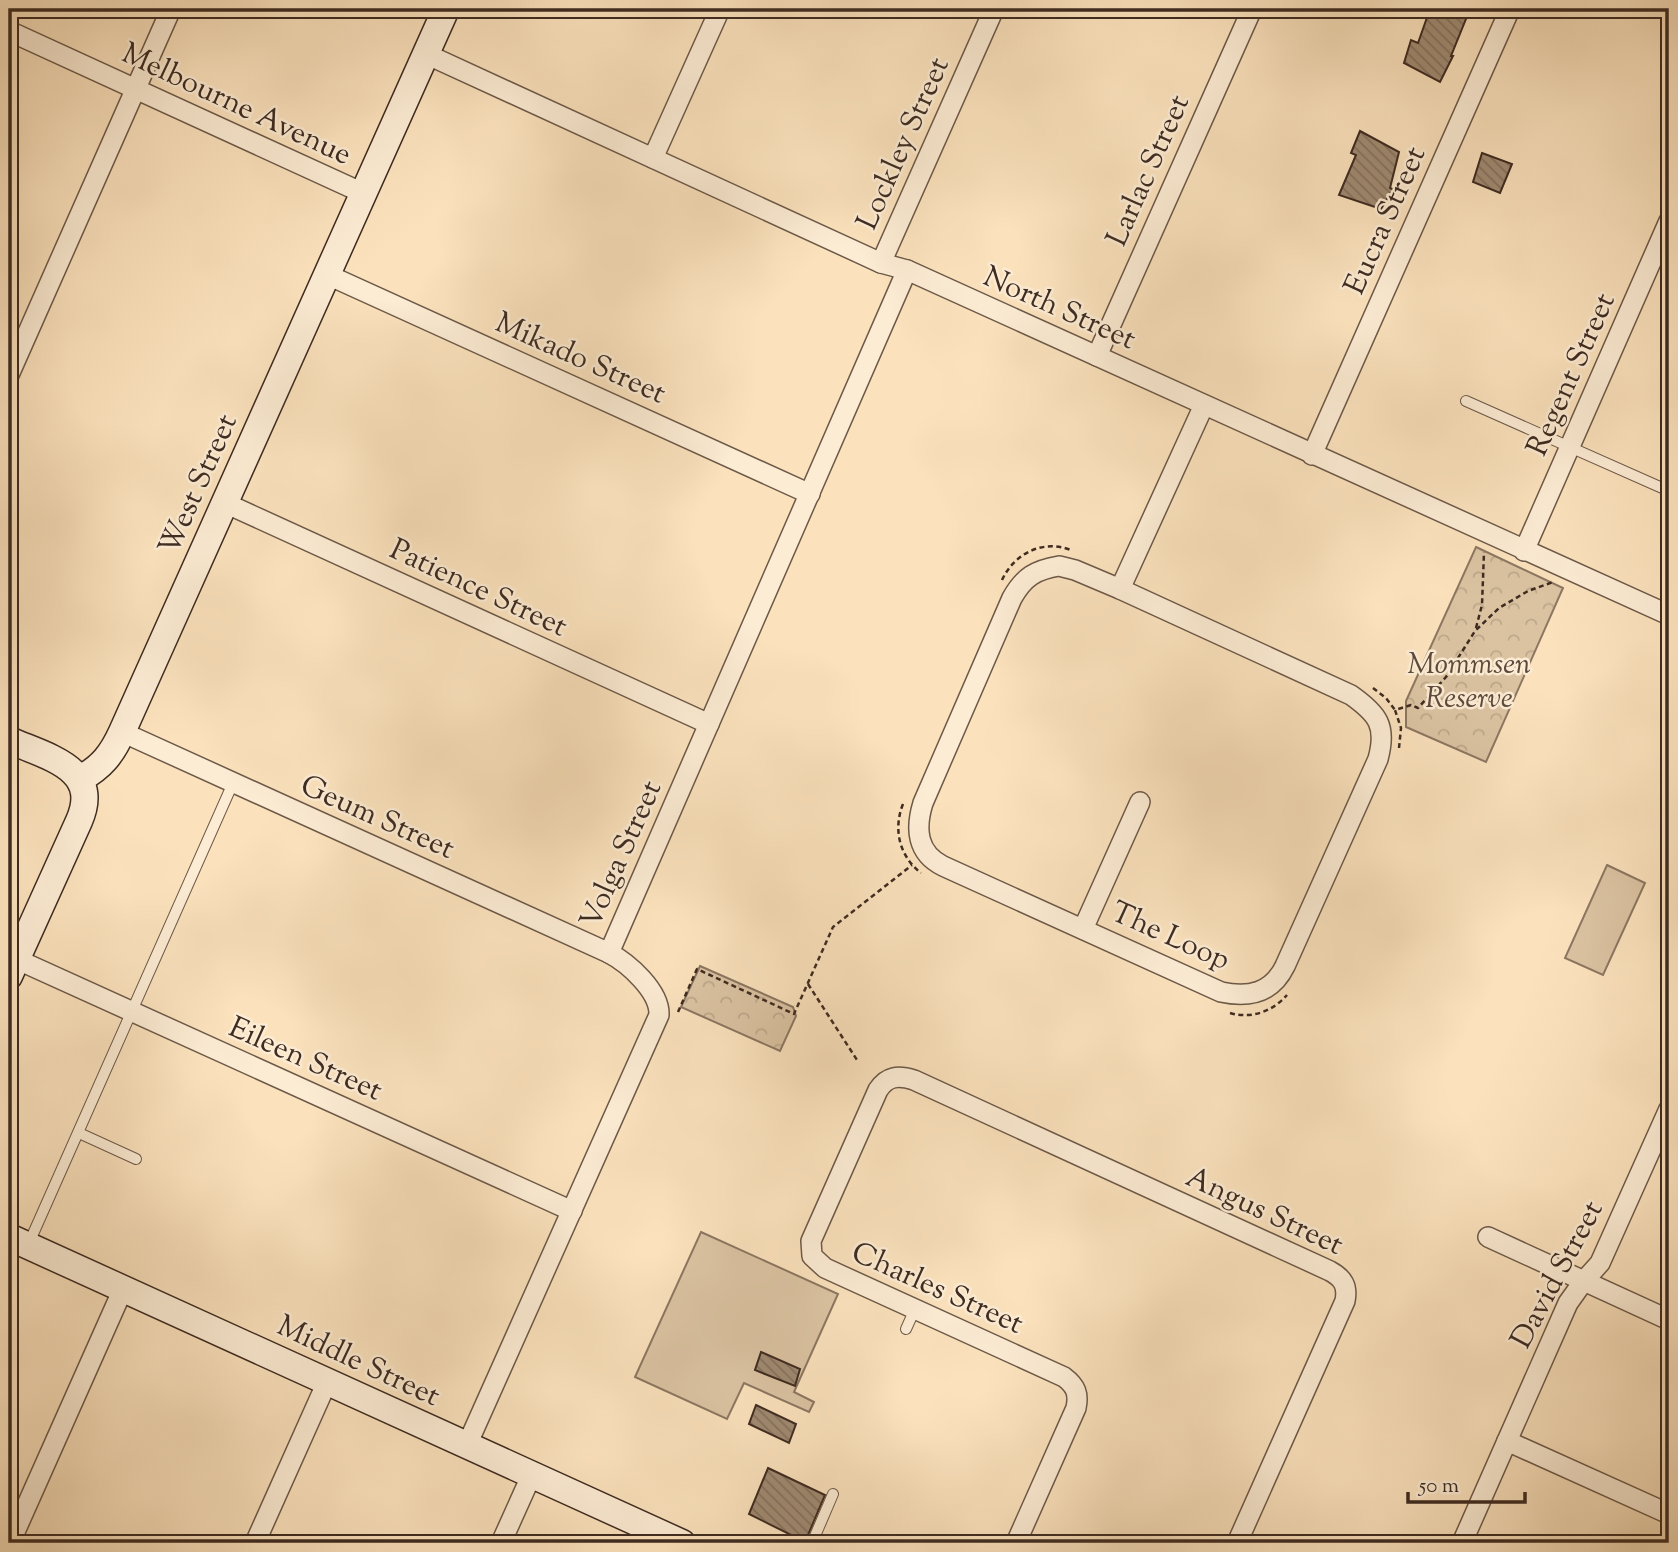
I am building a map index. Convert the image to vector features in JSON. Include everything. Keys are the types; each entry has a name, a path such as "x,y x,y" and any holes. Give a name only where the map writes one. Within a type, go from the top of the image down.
{"street":[{"path":"9,375 172,9"},
{"name":"West Street","path":"80,779 97,769 108,758 122,732 446,9"},
{"path":"653,158 720,9"},
{"name":"Lockley Street","path":"881,263 994,9"},
{"name":"Larlac Street","path":"1097,356 1252,9"},
{"name":"Eucra Street","path":"1312,455 1510,9"},
{"name":"Melbourne Avenue","path":"9,31 365,194"},
{"name":"North Street","path":"426,54 881,263 907,270 1669,615"},
{"name":"Regent Street","path":"1524,551 1669,221"},
{"name":"Volga Street","path":"467,1446 659,1015 660,1008 654,997 632,967 609,953 907,270"},
{"name":"Mikado Street","path":"328,275 810,494"},
{"path":"1120,589 1204,405"},
{"name":"Patience Street","path":"225,503 709,724"},
{"name":"The Loop","path":"1059,566 1120,589 1351,695 1368,707 1377,718 1382,734 1378,759 1285,966 1277,980 1255,993 1221,992 933,861 922,848 918,816 1012,598 1028,576 1041,569 1059,566"},
{"name":"Geum Street","path":"122,732 609,953"},
{"path":"9,740 70,769 80,779 85,797 83,812 13,967"},
{"path":"1083,929 1140,802"},
{"name":"Eileen Street","path":"13,967 133,1012 572,1211"},
{"name":"Charles Street","path":"901,1076 888,1079 878,1090 816,1230 811,1249 817,1264 1064,1377 1074,1386 1077,1392 1076,1408 1016,1543"},
{"name":"Angus Street","path":"901,1076 1330,1270 1342,1279 1346,1286 1345,1301 1237,1543"},
{"name":"David Street","path":"1462,1543 1568,1303 1600,1263 1669,1109"},
{"path":"1488,1237 1669,1320"},
{"name":"Middle Street","path":"18,1241 682,1543"},
{"path":"9,1543 123,1289"},
{"path":"255,1543 327,1381"},
{"path":"1507,1441 1669,1514"},
{"path":"501,1543 532,1475"}],"lane":[{"path":"1466,401 1669,491"},
{"path":"18,1241 79,1133 233,783"},
{"path":"79,1133 136,1159"},
{"path":"905,1329 915,1309"},
{"path":"812,1543 833,1494"}],"path":[{"path":"998,589 1009,567 1025,553 1044,546 1075,551"},
{"path":"1475,631 1485,582 1484,549 1477,547"},
{"path":"1395,710 1411,705 1419,708 1446,677 1475,631 1512,598 1555,582 1544,576"},
{"path":"1371,687 1386,698 1395,710 1401,728 1399,750"},
{"path":"904,803 898,821 904,855 925,876"},
{"path":"678,1012 697,970 794,1014 833,927 912,865"},
{"path":"808,984 857,1060"},
{"path":"1226,1012 1247,1015 1265,1012 1293,989"}],"green space":[{"name":"Mommsen Reserve","path":"1476,547 1563,588 1486,762 1406,727 1406,701"},
{"path":"1607,865 1645,883 1603,975 1565,958"},
{"path":"700,966 793,1007 796,1016 780,1051 681,1007"},
{"path":"701,1232 838,1294 794,1392 814,1402 809,1412 744,1383 727,1419 635,1377"}],"building":[{"path":"1430,9 1470,9 1453,56 1440,82 1404,63 1411,40 1418,43"},
{"path":"1360,131 1399,152 1390,188 1393,189 1381,209 1339,195 1356,155 1351,153"},
{"path":"1482,153 1512,164 1500,193 1473,182"},
{"path":"761,1352 800,1369 795,1386 755,1370"},
{"path":"756,1405 796,1424 789,1443 749,1424"},
{"path":"768,1468 825,1495 805,1542 749,1514"}]}
